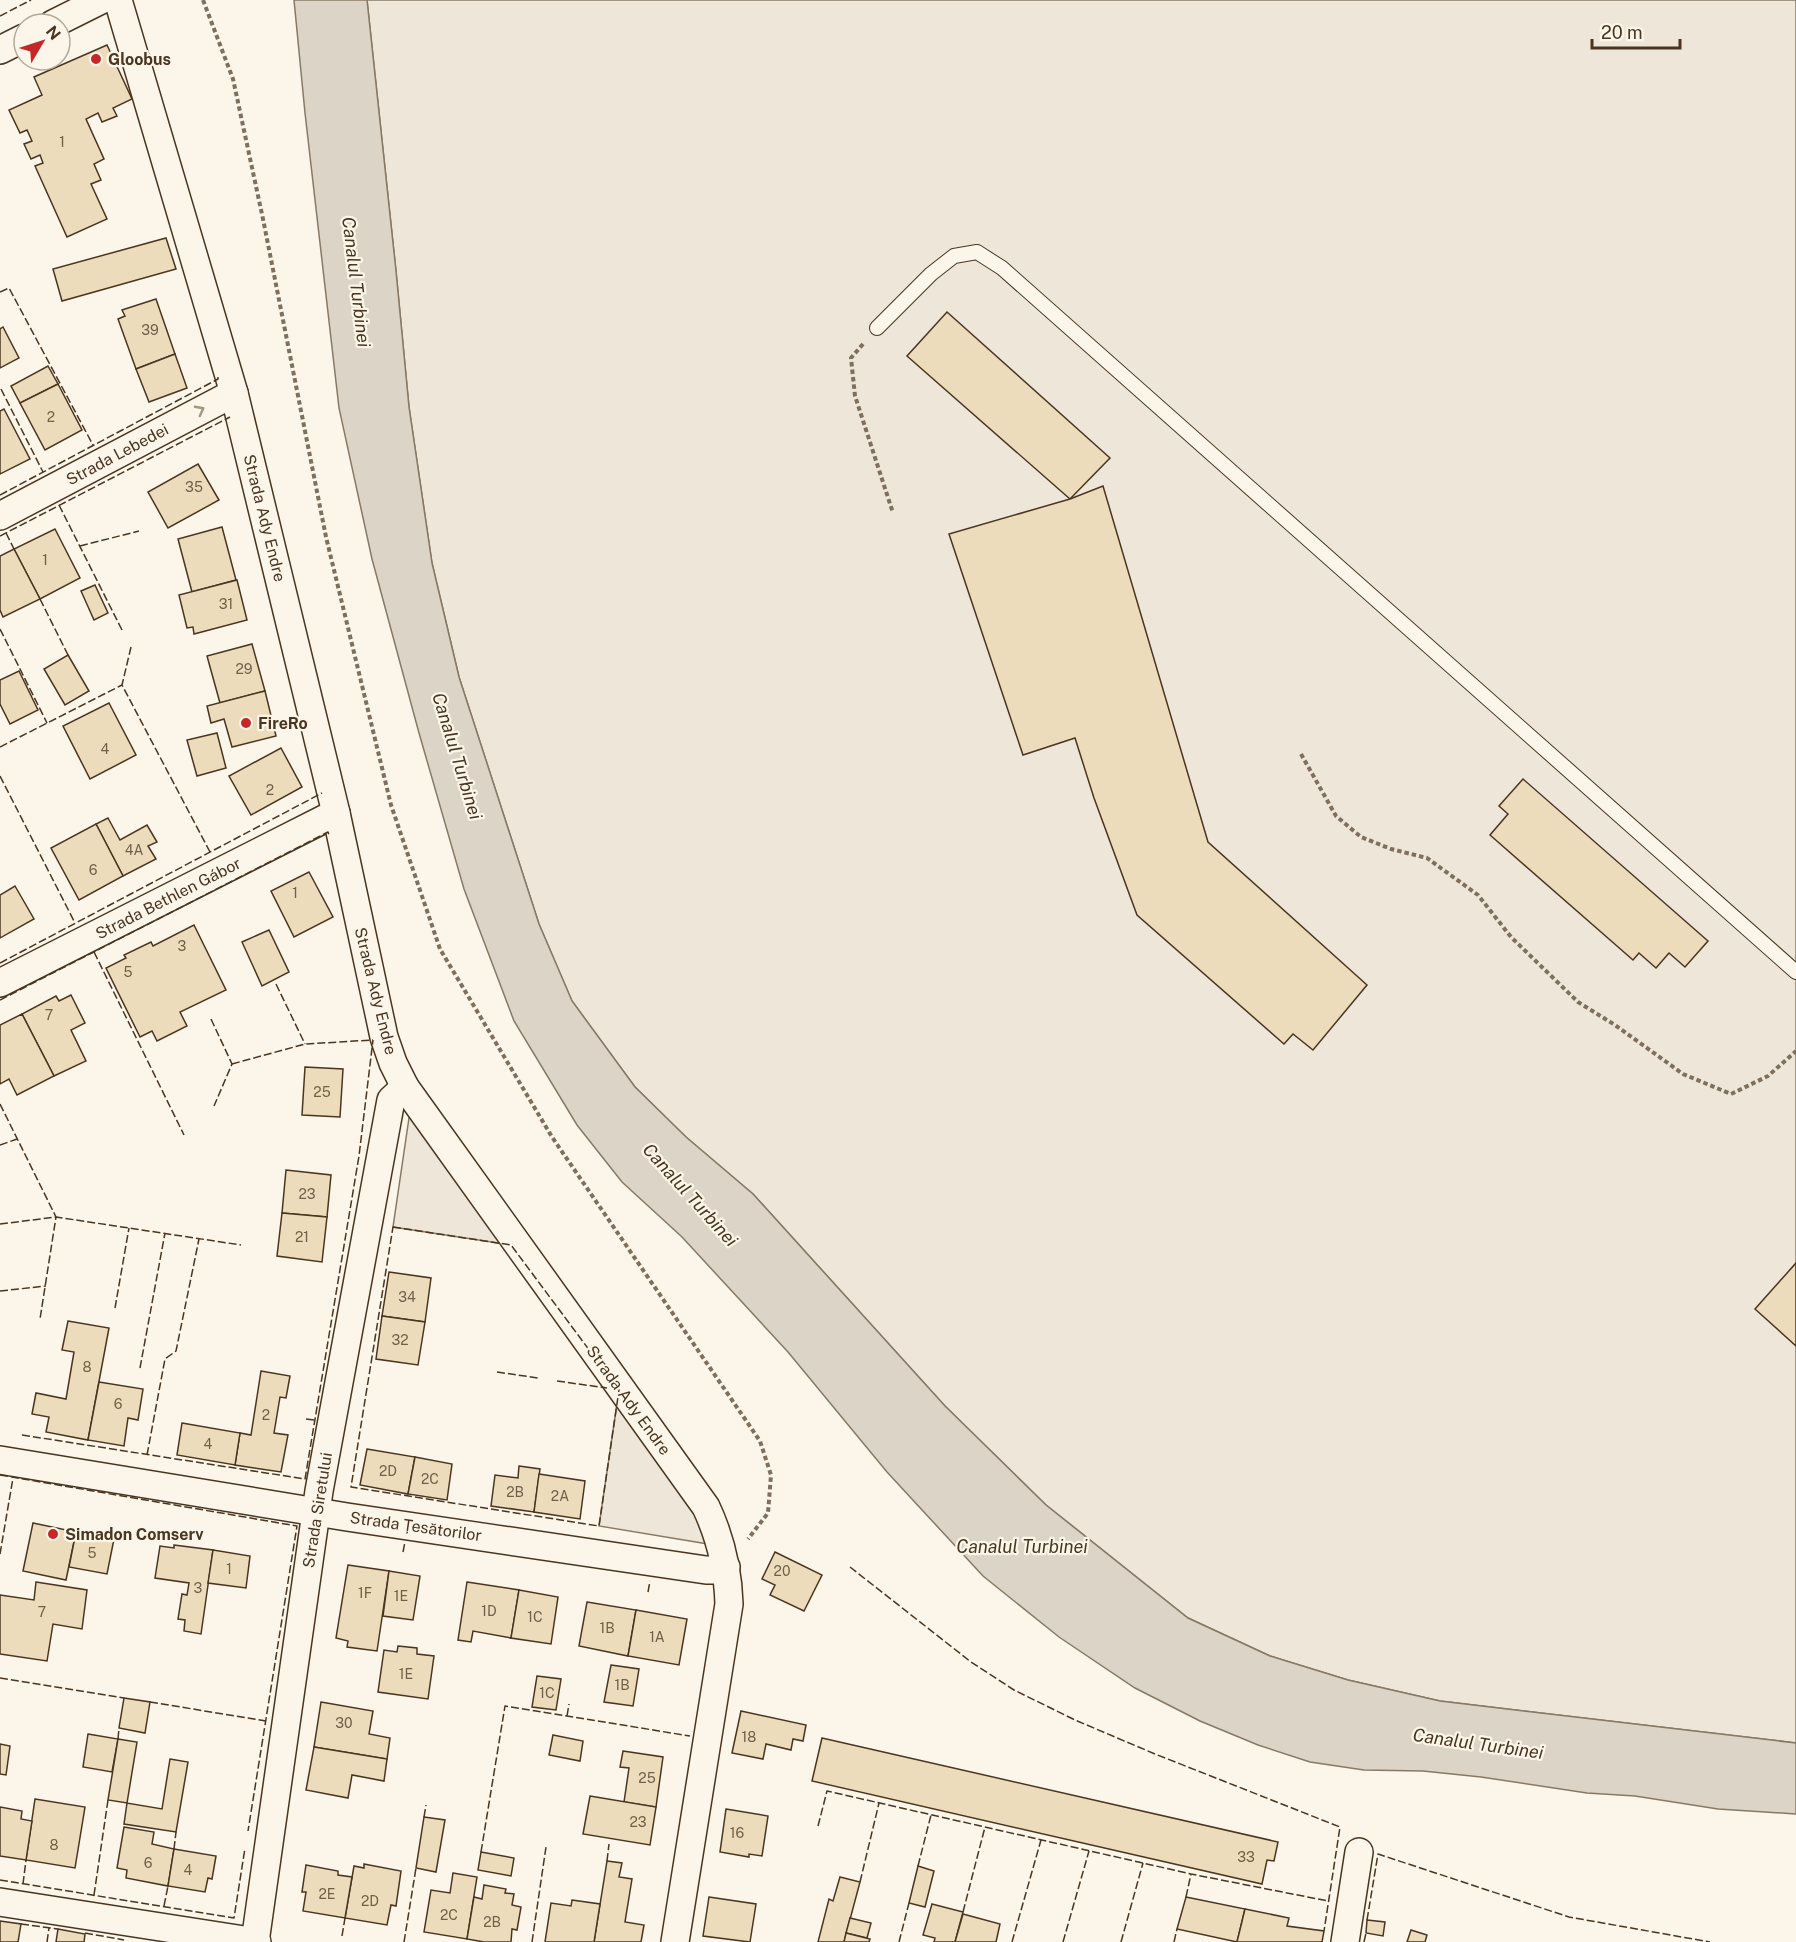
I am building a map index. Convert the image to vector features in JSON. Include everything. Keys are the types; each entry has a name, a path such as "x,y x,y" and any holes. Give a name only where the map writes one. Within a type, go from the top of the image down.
{"street":[{"path":"72,14 101,0"},
{"name":"Strada Ady Endre","path":"118,0 234,393 336,813 384,1036 393,1063 405,1088 706,1507 718,1532 726,1567 729,1604 675,1942"},
{"name":"Strada Lebedei","path":"0,516 234,393"},
{"name":"Strada Bethlen Gábor","path":"0,983 336,813"},
{"name":"Strada Siretului","path":"256,1942 316,1511 391,1100 405,1088"},
{"name":"Strada Țesătorilor","path":"0,1461 706,1570 726,1567"},
{"path":"1345,1942 1359,1852"},
{"path":"0,1902 256,1942"}],"lane":[{"path":"877,328 931,274 954,256 977,252 1002,268 1796,972"}],"path":[{"path":"204,0 233,79 326,537 391,805 440,950 552,1137 760,1441 771,1475 768,1514 726,1567"},
{"path":"877,328 851,358 855,396 893,513"},
{"path":"1301,754 1336,816 1361,837 1391,849 1427,858 1478,896 1511,937 1578,1002 1615,1024 1683,1074 1731,1094 1768,1076 1796,1051"}],"shaded area":[{"path":"367,0 1796,0 1796,1743 1440,1701 1348,1680 1270,1656 1188,1618 1046,1505 945,1406 753,1194 686,1137 635,1087 572,1001 539,924 459,677 432,563 409,407"},
{"path":"409,1118 416,1119 511,1245 393,1227"},
{"path":"619,1390 673,1462 708,1544 599,1526"}],"water":[{"name":"Canalul Turbinei","path":"294,0 367,0 409,407 432,563 459,677 539,924 572,1001 635,1087 686,1137 753,1194 945,1406 1046,1505 1188,1618 1270,1656 1348,1680 1440,1701 1796,1743 1796,1814 1718,1809 1481,1777 1423,1771 1364,1770 1310,1762 1258,1745 1200,1721 1135,1688 1059,1637 983,1576 887,1472 788,1352 682,1237 622,1182 577,1125 514,1021 464,889 419,733 372,559 339,408"}],"building":[{"path":"107,45 132,99 113,108 117,116 102,122 98,113 86,119 104,159 94,164 101,180 91,184 107,219 67,237 35,166 43,163 40,155 31,159 24,144 32,141 27,130 20,133 9,110 42,95 34,77 45,72 72,72 72,60"},
{"path":"166,238 176,269 62,301 53,269"},
{"path":"156,299 175,354 136,369 118,319 125,316 122,310"},
{"path":"947,312 1110,458 1070,499 907,356"},
{"path":"3,327 19,358 0,368 0,329"},
{"path":"175,354 187,388 149,402 136,369"},
{"path":"48,366 58,384 20,403 11,386"},
{"path":"58,384 82,430 45,450 20,403"},
{"path":"4,409 30,459 0,474 0,411"},
{"path":"198,464 219,500 168,528 148,492"},
{"path":"1103,486 1208,842 1367,985 1313,1050 1293,1034 1284,1044 1137,915 1094,798 1075,738 1023,755 949,534 1070,499"},
{"path":"222,527 236,580 192,592 178,539"},
{"path":"55,529 80,578 40,599 14,549"},
{"path":"14,549 40,599 3,617 0,610 0,556"},
{"path":"237,580 247,620 194,634 193,627 187,628 179,595"},
{"path":"95,585 108,613 94,620 81,591"},
{"path":"252,644 265,691 220,703 207,656"},
{"path":"68,655 89,691 65,705 44,669"},
{"path":"19,671 38,710 10,724 0,704 0,680"},
{"path":"265,691 276,736 232,747 224,719 211,723 207,706"},
{"path":"109,703 136,755 90,779 63,726"},
{"path":"217,733 226,768 197,776 187,740"},
{"path":"281,748 302,787 251,815 229,776"},
{"path":"1523,779 1708,941 1685,967 1669,953 1656,968 1639,953 1633,960 1490,835 1508,814 1499,806"},
{"path":"108,818 120,840 147,825 157,842 148,846 156,859 123,876 96,824"},
{"path":"96,824 123,876 79,900 51,848"},
{"path":"309,872 333,917 294,937 271,891"},
{"path":"15,886 34,919 0,938 0,895"},
{"path":"194,925 226,990 180,1012 187,1026 157,1041 152,1031 140,1037 106,968 126,958 124,955 151,942 153,946"},
{"path":"269,930 289,972 262,986 242,942"},
{"path":"71,995 85,1023 71,1030 86,1061 54,1076 22,1014 56,996 59,1001"},
{"path":"22,1014 54,1076 17,1095 9,1079 0,1084 0,1025"},
{"path":"305,1067 343,1069 340,1117 302,1115"},
{"path":"286,1170 331,1175 327,1217 282,1213"},
{"path":"282,1213 327,1217 322,1262 277,1256"},
{"path":"1796,1263 1796,1346 1755,1309"},
{"path":"389,1272 431,1278 425,1322 382,1316"},
{"path":"382,1316 425,1322 418,1365 376,1359"},
{"path":"68,1321 109,1328 88,1440 46,1432 49,1417 32,1414 36,1393 66,1399 74,1352 62,1350"},
{"path":"261,1371 290,1376 286,1398 280,1397 274,1433 288,1435 281,1472 235,1465 240,1433 251,1435"},
{"path":"99,1382 143,1389 138,1420 128,1418 124,1446 88,1440"},
{"path":"182,1423 240,1433 235,1465 177,1455"},
{"path":"367,1449 415,1457 408,1494 360,1485"},
{"path":"415,1457 452,1464 447,1500 408,1494"},
{"path":"519,1466 540,1469 534,1512 491,1506 495,1475 518,1478"},
{"path":"539,1474 585,1481 580,1519 534,1512"},
{"path":"33,1523 76,1532 66,1580 23,1571"},
{"path":"76,1532 114,1539 107,1574 69,1567"},
{"path":"174,1545 213,1550 201,1634 184,1631 185,1620 178,1619 182,1594 187,1595 189,1583 155,1578 160,1546 174,1548"},
{"path":"213,1550 250,1556 246,1588 208,1583"},
{"path":"775,1552 822,1575 804,1611 770,1595 775,1585 762,1579"},
{"path":"348,1565 389,1571 377,1651 347,1647 348,1641 336,1638"},
{"path":"389,1571 420,1576 413,1620 383,1616"},
{"path":"36,1582 87,1590 82,1629 53,1624 47,1661 0,1654 0,1595 34,1600"},
{"path":"467,1582 519,1590 511,1638 473,1631 471,1642 458,1640"},
{"path":"519,1590 558,1597 551,1644 511,1638"},
{"path":"587,1602 636,1610 628,1656 579,1646"},
{"path":"636,1610 687,1619 679,1665 628,1656"},
{"path":"398,1646 417,1648 417,1654 434,1656 428,1699 378,1692 384,1650 397,1652"},
{"path":"611,1665 639,1669 633,1706 604,1702"},
{"path":"537,1676 561,1679 556,1710 532,1707"},
{"path":"124,1698 150,1702 145,1733 119,1728"},
{"path":"321,1702 373,1711 369,1734 390,1738 387,1759 314,1747"},
{"path":"741,1711 806,1725 803,1741 793,1739 791,1750 766,1744 763,1759 732,1753"},
{"path":"88,1734 118,1739 112,1772 83,1767"},
{"path":"553,1735 583,1741 580,1761 549,1755"},
{"path":"822,1738 1278,1842 1274,1861 1267,1860 1262,1884 812,1781"},
{"path":"118,1739 137,1742 127,1803 108,1800"},
{"path":"0,1744 10,1746 6,1775 0,1774"},
{"path":"314,1747 387,1759 384,1781 352,1775 348,1798 306,1790"},
{"path":"623,1751 663,1757 656,1807 624,1802 629,1768 620,1767"},
{"path":"170,1759 188,1762 176,1832 124,1824 127,1803 162,1809"},
{"path":"590,1796 656,1807 650,1845 583,1834"},
{"path":"35,1799 85,1807 75,1868 26,1860"},
{"path":"0,1807 22,1811 21,1819 32,1821 26,1860 0,1856"},
{"path":"726,1809 768,1816 762,1856 749,1854 749,1857 720,1852"},
{"path":"424,1817 445,1820 436,1872 416,1868"},
{"path":"124,1827 154,1832 152,1844 174,1849 168,1886 126,1878 127,1870 117,1868"},
{"path":"174,1849 216,1856 212,1879 208,1878 205,1892 168,1886"},
{"path":"481,1852 514,1858 511,1876 478,1870"},
{"path":"607,1861 622,1863 619,1877 632,1879 625,1922 644,1925 641,1942 594,1942"},
{"path":"364,1864 401,1871 396,1906 391,1905 387,1925 345,1918 354,1866 364,1868"},
{"path":"306,1865 338,1871 338,1875 352,1877 345,1918 303,1911 306,1892 302,1892"},
{"path":"918,1866 934,1871 925,1907 909,1903"},
{"path":"453,1873 477,1877 467,1939 424,1932 431,1890 450,1893"},
{"path":"840,1877 860,1882 844,1942 818,1942 829,1899 833,1901"},
{"path":"484,1885 506,1889 505,1893 514,1894 512,1905 521,1907 517,1930 512,1929 511,1942 484,1942 467,1939 474,1897 482,1899"},
{"path":"709,1897 756,1904 750,1942 703,1936"},
{"path":"1186,1897 1245,1909 1237,1942 1177,1929"},
{"path":"572,1900 600,1904 594,1942 545,1942 551,1903 571,1906"},
{"path":"932,1904 963,1912 955,1942 934,1942 935,1938 923,1935"},
{"path":"1245,1909 1289,1918 1287,1926 1324,1931 1322,1942 1237,1942"},
{"path":"963,1914 1000,1924 996,1942 955,1942"},
{"path":"850,1918 871,1923 867,1938 846,1933"},
{"path":"1367,1920 1385,1922 1383,1936 1366,1933"},
{"path":"0,1921 21,1924 18,1942 0,1942"},
{"path":"58,1929 85,1934 84,1942 56,1942"},
{"path":"1411,1930 1427,1935 1425,1942 1407,1942"},
{"path":"846,1933 870,1939 869,1942 844,1942"}],"fence":[{"path":"0,16 31,0"},
{"path":"0,292 9,288 93,445"},
{"path":"0,495 218,377"},
{"path":"1,389 43,472"},
{"path":"0,536 230,417"},
{"path":"59,505 122,630"},
{"path":"80,546 139,531"},
{"path":"6,533 14,549"},
{"path":"40,599 68,655"},
{"path":"0,629 47,723"},
{"path":"131,647 122,685 210,852"},
{"path":"0,747 122,685"},
{"path":"0,776 75,923"},
{"path":"0,963 322,793"},
{"path":"0,1000 328,832 329,835"},
{"path":"94,952 184,1135"},
{"path":"276,984 305,1044"},
{"path":"211,1019 232,1064 214,1106"},
{"path":"232,1064 305,1044 373,1040"},
{"path":"22,1435 305,1479 359,1156 373,1040"},
{"path":"0,1104 56,1217 40,1319"},
{"path":"0,1145 17,1139"},
{"path":"0,1224 56,1217 241,1245"},
{"path":"393,1227 511,1245 619,1390 599,1526 351,1487 393,1227"},
{"path":"115,1308 129,1228"},
{"path":"140,1368 165,1233"},
{"path":"147,1455 165,1359 176,1351 199,1239"},
{"path":"0,1291 46,1286"},
{"path":"497,1372 538,1378"},
{"path":"557,1381 607,1388"},
{"path":"306,1419 315,1420"},
{"path":"0,1475 297,1526 248,1831"},
{"path":"0,1554 13,1478"},
{"path":"403,1552 405,1542"},
{"path":"850,1567 971,1662 1014,1690 1075,1720 1155,1754 1340,1827 1324,1931"},
{"path":"648,1592 650,1581"},
{"path":"0,1678 124,1698"},
{"path":"150,1702 266,1721"},
{"path":"567,1716 569,1704"},
{"path":"481,1852 505,1706 690,1736"},
{"path":"118,1739 119,1728"},
{"path":"818,1826 827,1791 1191,1874 1328,1901"},
{"path":"94,1895 108,1800"},
{"path":"860,1882 879,1803"},
{"path":"424,1817 426,1805"},
{"path":"918,1866 931,1815"},
{"path":"963,1912 985,1827"},
{"path":"174,1849 176,1832"},
{"path":"1012,1942 1041,1840"},
{"path":"607,1861 609,1844"},
{"path":"532,1942 546,1847"},
{"path":"0,1880 234,1918 245,1848"},
{"path":"1063,1942 1089,1851"},
{"path":"1367,1920 1378,1854 1569,1917 1710,1942"},
{"path":"23,1884 26,1860"},
{"path":"1121,1942 1143,1863"},
{"path":"404,1942 416,1868"},
{"path":"1186,1897 1191,1874"},
{"path":"164,1906 168,1886"},
{"path":"899,1942 909,1903"},
{"path":"342,1936 345,1918"},
{"path":"21,1924 58,1929"},
{"path":"47,1942 49,1928"},
{"path":"1174,1942 1177,1929"},
{"path":"85,1933 124,1940"},
{"path":"1364,1942 1366,1933"}],"place":[{"name":"Gloobus","path":"96,59"},
{"name":"FireRo","path":"246,723"},
{"name":"Simadon Comserv","path":"53,1534"}]}
